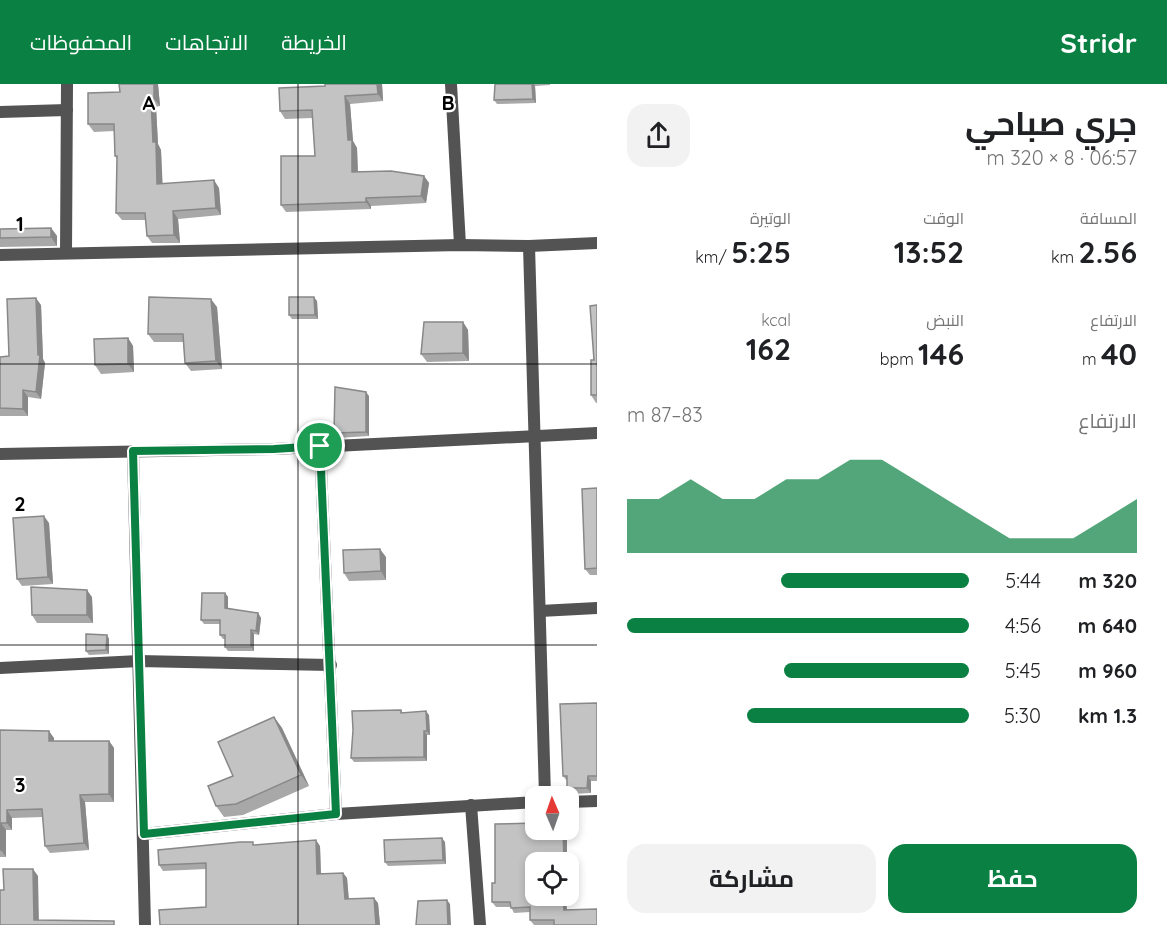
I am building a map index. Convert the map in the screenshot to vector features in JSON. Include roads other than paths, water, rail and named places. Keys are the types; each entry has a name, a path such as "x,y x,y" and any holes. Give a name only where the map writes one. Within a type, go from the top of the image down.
{"street":[{"path":"66,253 67,84"},
{"path":"452,84 460,245"},
{"path":"0,112 67,110"},
{"path":"0,255 597,243"},
{"path":"529,246 545,786"},
{"path":"0,454 274,449 597,433"},
{"path":"320,446 336,814"},
{"path":"133,451 145,925"},
{"path":"540,611 597,608"},
{"path":"0,668 139,661 331,665"},
{"path":"579,802 597,801"},
{"path":"144,834 336,814 525,803"},
{"path":"471,805 480,925"}]}
